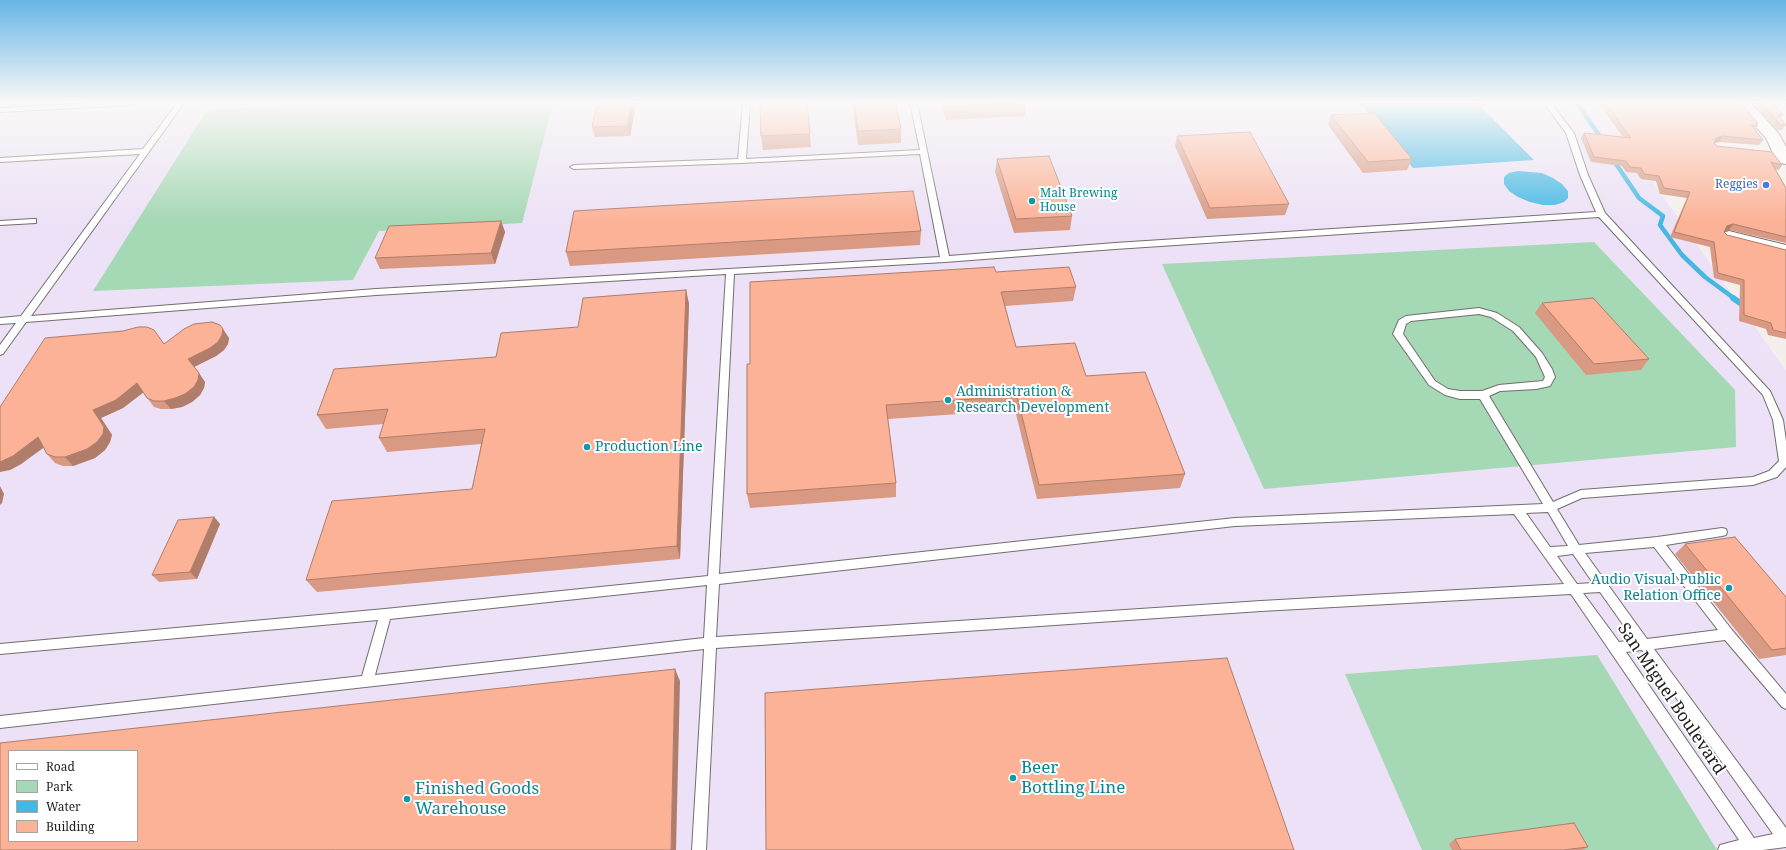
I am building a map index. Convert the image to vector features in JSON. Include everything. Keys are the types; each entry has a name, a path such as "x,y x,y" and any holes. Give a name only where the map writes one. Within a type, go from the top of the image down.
{"street":[{"path":"1775,143 1778,155"},
{"path":"1729,236 1786,250"}],"lane":[{"path":"0,352 151,143"},
{"path":"742,161 743,143"},
{"path":"922,143 945,259"},
{"path":"0,649 385,614 712,580 1235,522 1550,508 1581,494 1754,481 1773,474 1784,462 1778,420 1767,393 1600,214 1584,175 1573,143"},
{"path":"0,160 145,151"},
{"path":"574,168 924,152"},
{"path":"0,321 376,292 945,259 1130,245 1600,214"},
{"path":"0,224 33,221"},
{"path":"699,850 711,643 712,580 730,271"},
{"path":"1479,311 1494,315 1505,321 1516,330 1538,355 1547,369 1550,377 1547,384 1499,388 1483,395 1460,395 1445,392 1432,383 1398,334 1402,322 1409,318 1479,311"},
{"name":"San Miguel Boulevard","path":"1483,395 1576,550 1786,840"},
{"name":"San Miguel Boulevard","path":"1517,509 1616,648 1752,847"},
{"path":"1548,552 1657,542 1722,532"},
{"path":"1657,542 1728,634 1786,703"},
{"path":"0,722 711,643 1253,606 1603,587"},
{"path":"367,681 385,614"},
{"path":"1616,648 1728,634"},
{"path":"1725,850 1752,847 1786,840"}],"shaded area":[{"path":"0,143 1625,143 1786,371 1786,850 0,850"}],"green space":[{"path":"186,143 543,143 522,223 379,231 353,280 93,291"},
{"path":"1594,242 1735,390 1736,447 1264,489 1162,264"},
{"path":"1597,655 1717,850 1422,850 1345,674"}],"water":[{"path":"1392,143 1517,143 1534,160 1413,168"},
{"path":"1518,171 1542,173 1553,178 1562,184 1568,191 1568,198 1564,202 1555,205 1543,205 1518,197 1509,191 1504,184 1504,177 1509,173"}],"building":[{"path":"1180,143 1256,143 1289,204 1210,208"},
{"path":"1353,143 1399,143 1412,159 1368,162"},
{"path":"1588,143 1714,143 1717,146 1772,152 1782,165 1771,162 1786,188 1786,237 1733,224 1727,226 1724,232 1727,235 1786,250 1786,333 1773,330 1771,323 1744,315 1744,280 1718,273 1714,242 1674,232 1690,192 1664,188 1659,176 1644,174 1641,168 1630,167 1626,161 1594,157"},
{"name":"Malt Brewing House","path":"1049,156 1072,216 1016,219 997,159"},
{"path":"913,191 921,231 566,252 574,211"},
{"path":"501,221 491,253 375,258 389,226"},
{"name":"Administration & Research Development","path":"994,267 996,272 1069,267 1076,287 1001,292 1016,347 1075,343 1086,376 1145,372 1185,474 1039,485 1017,396 886,405 896,483 747,494 747,364 750,364 750,282"},
{"name":"Production Line","path":"686,290 677,546 306,580 332,501 472,489 485,429 379,438 388,409 317,415 334,369 496,357 501,333 578,327 583,298"},
{"path":"1593,298 1649,359 1594,364 1542,303"},
{"path":"212,322 220,325 223,329 222,335 218,342 210,348 188,359 199,373 198,380 194,387 185,394 164,401 154,401 147,398 137,383 116,400 93,410 104,427 103,434 97,442 87,449 65,457 55,457 47,454 38,437 13,456 0,462 0,407 45,338 123,331 138,327 147,327 154,330 164,344 184,329 194,324"},
{"path":"214,517 190,572 152,575 178,520"},
{"path":"1735,537 1786,597 1786,648 1772,650 1685,544"},
{"name":"Beer Bottling Line","path":"1227,658 1294,850 766,850 765,693"},
{"name":"Finished Goods Warehouse","path":"675,669 671,850 0,850 0,743"},
{"path":"1574,823 1588,847 1563,850 1461,850 1455,839"}],"waterway":[{"path":"1612,158 1639,198 1663,216 1660,225 1682,255 1705,277 1735,299"},
{"path":"1733,298 1746,307"}],"place":[{"name":"Reggies","path":"1766,185"},
{"name":"Malt Brewing House","path":"1032,201"},
{"name":"Administration & Research Development","path":"948,400"},
{"name":"Production Line","path":"587,447"},
{"name":"Audio Visual Public Relation Office","path":"1729,588"},
{"name":"Beer Bottling Line","path":"1013,778"},
{"name":"Finished Goods Warehouse","path":"407,799"}]}
